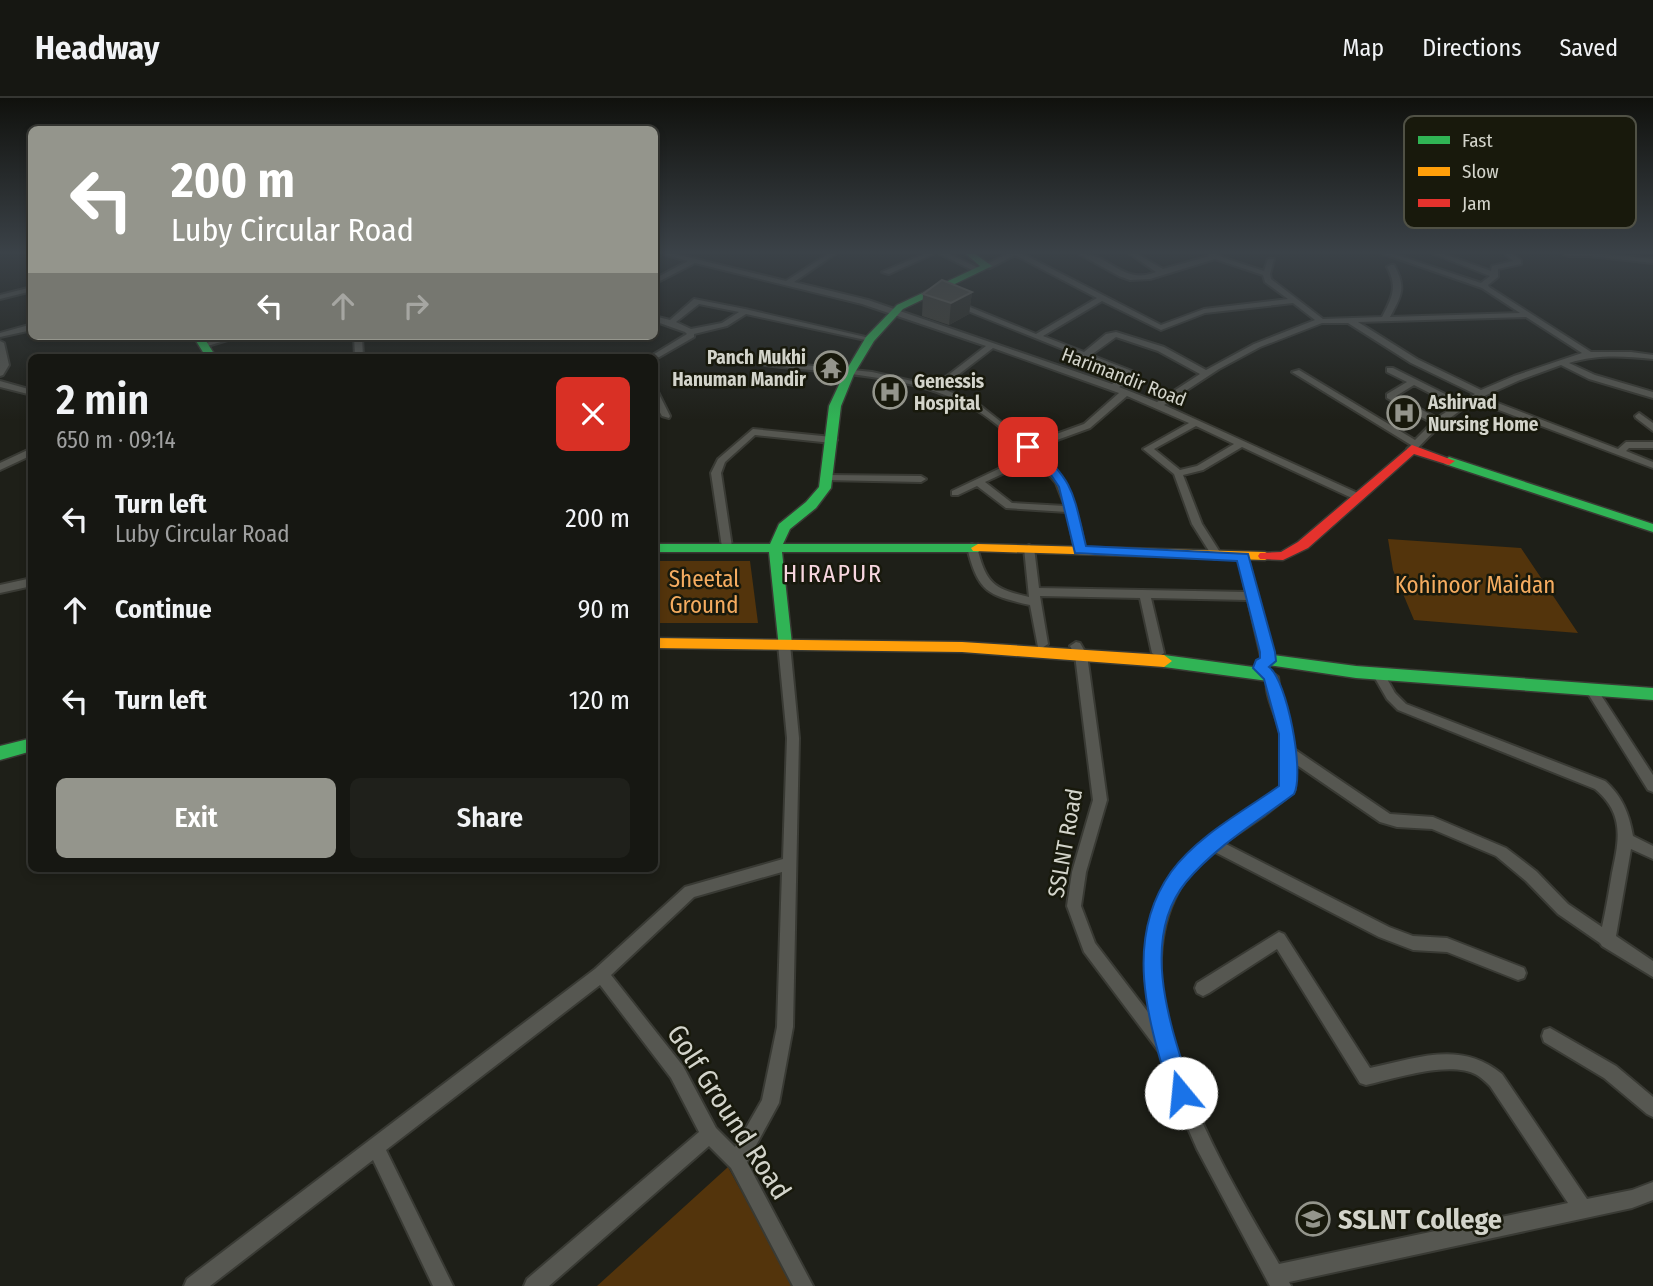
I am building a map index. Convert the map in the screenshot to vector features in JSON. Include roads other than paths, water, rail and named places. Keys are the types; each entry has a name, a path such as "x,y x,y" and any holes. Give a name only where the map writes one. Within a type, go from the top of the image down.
{"main road":[{"path":"784,640 775,547 780,532 816,499 828,478 836,401 870,340 894,313 902,309"},
{"path":"658,548 972,547 1273,557 1294,552 1414,447 1653,528"},
{"path":"658,635 1158,653 1271,669"},
{"path":"658,643 897,636 1042,644 1079,651 1271,669 1356,671 1653,694"},
{"path":"0,753 28,745"},
{"path":"0,761 28,753"}],"street":[{"path":"671,323 687,309"},
{"path":"738,309 870,340"},
{"name":"Harimandir Road","path":"884,309 1114,387 1197,422 1358,497"},
{"path":"968,309 1134,375 1114,387"},
{"path":"1036,337 1082,309"},
{"path":"1122,309 1161,328 1204,311 1218,309"},
{"path":"1305,309 1321,321"},
{"path":"1384,320 1389,309"},
{"path":"1519,309 1589,354"},
{"path":"658,356 685,341 691,332 702,328 724,327 745,311"},
{"path":"1158,405 1206,374 1280,335 1321,321 1527,315"},
{"path":"658,319 691,332"},
{"path":"1349,320 1414,361 1479,396 1653,465"},
{"path":"0,335 28,328"},
{"path":"1086,355 1109,336 1116,334 1161,349 1206,374"},
{"path":"205,346 224,340"},
{"path":"0,343 5,365 0,373"},
{"path":"934,389 992,345"},
{"path":"1296,372 1414,447 1437,422 1479,396 1561,362 1589,354 1653,357"},
{"path":"1561,362 1592,377 1653,395"},
{"path":"765,363 893,377 975,405 1033,451 1065,487 1080,550"},
{"path":"1390,370 1463,406"},
{"path":"1413,382 1390,396 1437,422"},
{"path":"0,384 28,393"},
{"path":"954,493 1087,426 1126,392"},
{"path":"658,400 666,416"},
{"path":"1639,416 1653,428"},
{"path":"1197,422 1148,449 1178,473 1197,524 1219,557"},
{"path":"727,547 716,473 721,461 753,432 832,440"},
{"path":"1178,473 1200,468 1242,443"},
{"path":"1620,453 1626,445 1653,445"},
{"path":"0,467 28,453"},
{"path":"828,478 921,479"},
{"path":"978,482 1010,506 1072,509"},
{"path":"972,547 979,578 986,586 999,593 1034,597 1145,594 1253,596"},
{"path":"1029,548 1042,644"},
{"path":"1243,557 1271,669 1273,692 1287,734 1288,789 1213,844 1177,878 1157,922 1152,949 1153,981 1157,1014 1199,1138 1278,1281 1653,1191"},
{"path":"0,589 28,583"},
{"path":"1145,594 1158,653"},
{"path":"737,1162 771,1103 785,1027 793,738 784,640"},
{"name":"SSLNT Road","path":"1079,651 1100,800 1075,889 1077,916 1089,947 1169,1052"},
{"path":"1378,673 1391,696 1402,707 1600,785 1610,793 1621,807 1626,839 1607,941"},
{"path":"1591,689 1653,786"},
{"path":"1288,752 1393,822 1421,820 1433,823 1500,852 1531,876 1563,909 1653,970"},
{"path":"1626,839 1653,853"},
{"path":"1213,844 1391,935 1413,943 1447,945 1518,973"},
{"path":"194,1286 601,974 690,892 788,864"},
{"path":"1203,988 1279,939 1366,1077 1457,1061 1483,1069 1496,1080 1583,1209"},
{"name":"Golf Ground Road","path":"601,974 677,1072 710,1134 737,1162 803,1286"},
{"path":"1550,1036 1610,1072 1653,1108"},
{"path":"534,1286 710,1134"},
{"path":"376,1147 443,1286"}],"place":[{"name":"Panch Mukhi Hanuman Mandir","path":"831,368"},
{"name":"Genessis Hospital","path":"890,392"},
{"name":"Ashirvad Nursing Home","path":"1404,413"},
{"name":"SSLNT College","path":"1313,1219"}],"district":[{"name":"HIRAPUR","path":"833,574"}],"park label":[{"name":"Kohinoor Maidan","path":"1475,585"},
{"name":"Sheetal Ground","path":"704,592"}]}
